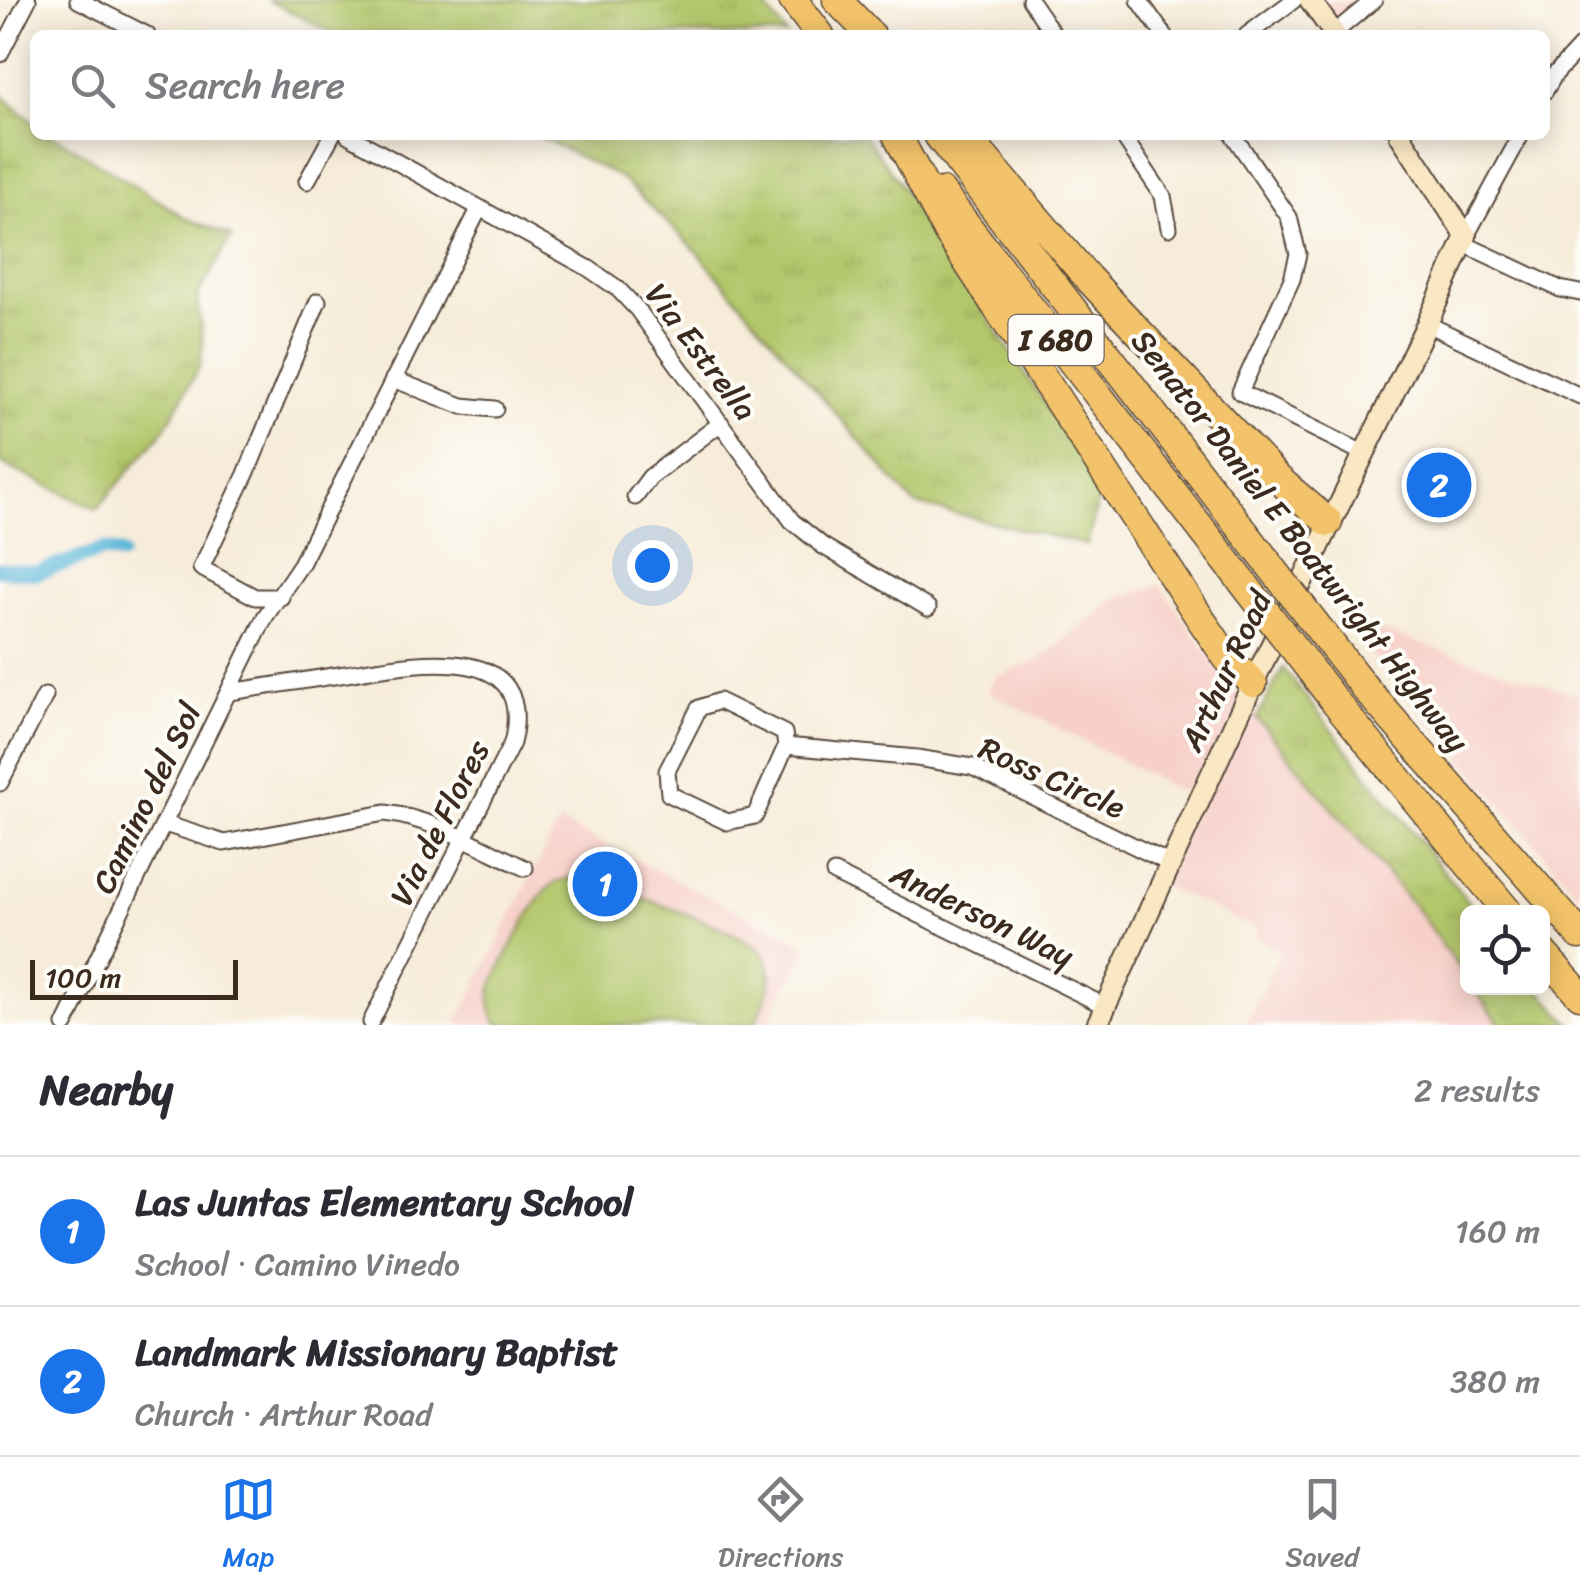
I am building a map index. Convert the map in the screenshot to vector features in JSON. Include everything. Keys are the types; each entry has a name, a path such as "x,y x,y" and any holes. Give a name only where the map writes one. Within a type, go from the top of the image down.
{"highway":[{"path":"792,0 816,30"},
{"path":"836,0 857,30"},
{"path":"836,0 866,30"},
{"path":"900,140 947,231 1192,606 1228,658 1253,683"},
{"name":"I 680","path":"901,140 1333,699 1502,905"},
{"name":"Senator Daniel E Boatwright Highway","path":"942,140 1364,686 1580,935"},
{"path":"970,140 1088,278 1277,478 1328,522"},
{"path":"1550,961 1580,995"}],"main road":[{"path":"1310,0 1331,30"},
{"path":"1403,140 1464,239"},
{"name":"Arthur Road","path":"1102,1016 1328,522 1427,324 1464,239"}],"street":[{"path":"0,54 28,0"},
{"path":"78,0 137,30"},
{"path":"1030,0 1051,30"},
{"path":"1140,0 1161,30"},
{"path":"1254,30 1294,0"},
{"path":"1339,30 1374,0"},
{"path":"1550,83 1580,46"},
{"path":"307,182 329,140"},
{"name":"Via Estrella","path":"357,140 617,288 637,309 792,521 823,546 928,608"},
{"path":"1125,140 1163,196 1169,228"},
{"path":"1235,140 1289,217 1298,254 1292,279 1240,392 1363,453"},
{"path":"1518,140 1464,239 1560,289 1580,294"},
{"name":"Camino del Sol","path":"65,1025 265,616 282,597 301,564 480,209"},
{"path":"282,597 255,597 201,568 246,474 318,301"},
{"path":"1427,324 1580,396"},
{"path":"393,379 462,406 495,409"},
{"path":"634,497 650,477 721,423"},
{"name":"Via de Flores","path":"230,692 426,661 491,672 512,696 516,706 512,743 371,1022"},
{"path":"0,784 45,696"},
{"path":"720,702 784,734 786,746 755,816 727,822 669,794 667,771 699,708 720,702"},
{"name":"Ross Circle","path":"786,746 972,767 1171,864"},
{"path":"165,824 224,843 384,813 405,815 524,868"},
{"name":"Anderson Way","path":"834,873 1102,1016"}],"shaded area":[{"path":"1310,0 1374,0 1338,30 1332,30"},
{"path":"1160,585 1230,685 1421,915 1460,970 1460,995 1478,995 1501,1025 1245,1025 1280,951 1255,937 1257,929 1162,885 1199,801 987,691 996,677 1037,661 1118,597"},
{"path":"1375,629 1580,696 1580,896 1365,646"},
{"path":"559,822 808,946 767,1025 456,1025"}],"green space":[{"path":"267,0 760,0 783,30 327,30"},
{"path":"0,94 30,120 30,140 61,140 188,219 232,236 197,297 203,344 200,366 164,430 97,509 0,463"},
{"path":"546,140 868,140 1101,489 1087,545 914,504 691,245 621,178"},
{"path":"1283,668 1470,905 1460,905 1460,970 1421,915 1257,718"},
{"path":"582,877 706,922 762,952 768,962 770,981 754,1025 499,1025 491,1007 491,993 519,933 552,885"},
{"path":"1478,995 1544,995 1572,1025 1501,1025"}],"waterway":[{"path":"0,569 37,573 103,550 121,554"}],"place":[{"name":"Landmark Missionary Baptist","path":"1439,485"},
{"name":"Las Juntas Elementary School","path":"605,884"}]}
